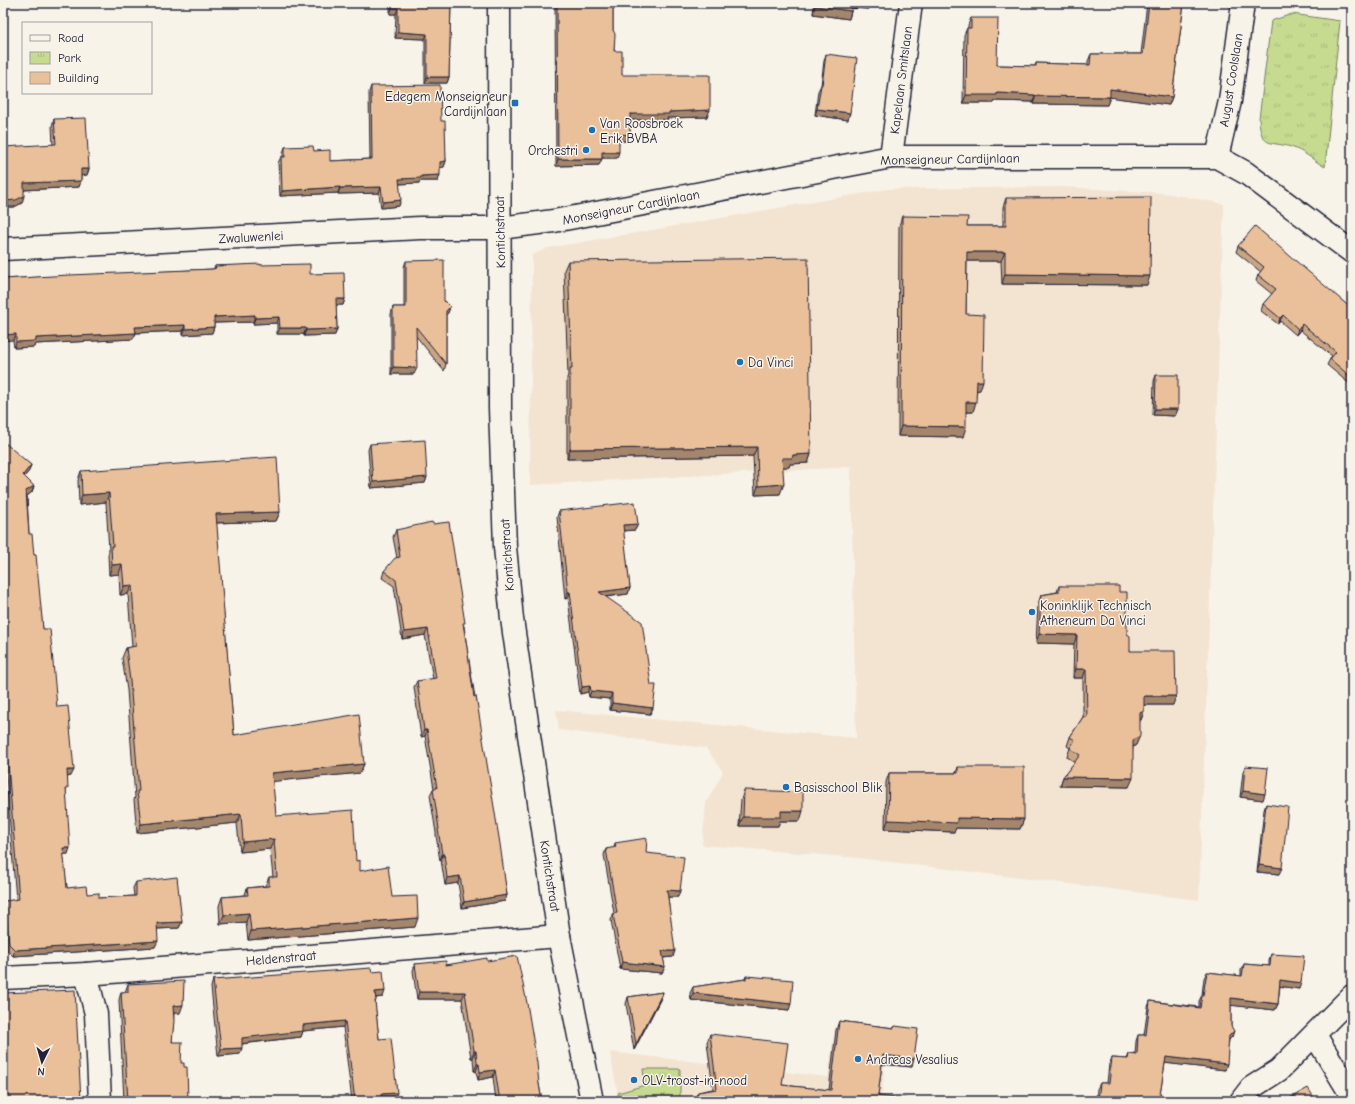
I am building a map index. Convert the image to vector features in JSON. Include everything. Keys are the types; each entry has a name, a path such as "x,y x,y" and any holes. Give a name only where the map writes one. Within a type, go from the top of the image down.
{"street":[{"name":"Kontichstraat","path":"499,3 500,408 505,547 512,619 559,936 592,1101"},
{"name":"Kapelaan Smitslaan","path":"891,157 911,3"},
{"name":"August Coolslaan","path":"1218,157 1230,101 1242,3"},
{"name":"Monseigneur Cardijnlaan","path":"500,228 562,220 891,157 1218,157 1246,173 1352,252"},
{"name":"Zwaluwenlei","path":"3,249 420,228 500,228"},
{"name":"Heldenstraat","path":"3,978 86,974 559,936"},
{"path":"86,974 96,1014 100,1101"},
{"path":"1241,1101 1251,1088 1280,1070 1352,996"},
{"path":"1315,1035 1352,1096"}],"shaded area":[{"name":"Koninklijk Technisch Atheneum Da Vinci","path":"1061,187 1165,193 1224,204 1199,900 858,858 702,845 706,803 723,772 706,748 559,730 556,710 856,738 851,467 530,485 532,255 548,248 888,189"},
{"name":"Andreas Vesalius","path":"835,1028 887,1034 882,1097 910,1098 910,1101 619,1101 610,1052 828,1077"}],"green space":[{"path":"1292,14 1340,21 1325,167 1296,149 1270,143 1263,136 1260,129 1259,119 1271,21"},
{"path":"643,1069 680,1069 680,1101 619,1101 618,1093 645,1085"}],"building":[{"path":"392,3 451,3 449,77 427,77 427,34 398,32 398,8 392,8"},
{"path":"557,3 613,3 613,30 615,34 614,51 622,51 622,75 710,75 710,110 669,112 669,114 630,114 630,134 619,135 619,152 602,152 602,159 558,159"},
{"path":"816,3 853,3 851,11 815,6"},
{"path":"1149,3 1184,3 1172,97 1110,89 1110,97 1036,96 997,93 997,95 966,95 967,28 971,28 971,18 998,18 997,65 1036,66 1036,63 1090,65 1091,54 1143,54"},
{"path":"826,54 857,58 850,113 817,109"},
{"path":"440,85 441,121 445,121 446,161 440,162 440,175 399,179 401,200 383,202 381,187 340,187 282,191 281,157 285,157 285,147 313,146 314,151 330,150 330,161 372,159 371,86"},
{"path":"86,118 89,169 81,169 81,181 24,183 24,196 16,200 3,201 3,147 56,144 54,119"},
{"path":"1151,197 1150,276 1005,274 1005,252 967,252 966,314 984,315 983,381 977,381 976,402 966,402 966,427 901,426 902,216 968,217 967,226 1006,226 1006,198"},
{"path":"1255,226 1352,309 1352,378 1330,359 1336,352 1302,324 1298,329 1283,315 1280,318 1263,304 1276,289 1258,275 1264,267 1238,246"},
{"name":"Da Vinci","path":"808,258 811,454 793,455 792,458 782,458 784,484 758,486 757,447 570,449 570,369 572,369 568,261"},
{"path":"444,260 444,301 450,307 446,311 446,364 416,327 417,368 393,367 393,307 406,307 406,261"},
{"path":"310,264 310,274 344,273 345,299 336,299 337,329 306,330 306,328 280,328 279,317 255,318 255,315 214,317 214,327 185,329 185,325 135,327 136,333 36,338 36,341 16,342 16,334 3,335 3,279 213,269 216,268 215,266"},
{"path":"1156,375 1178,375 1178,409 1155,409"},
{"path":"425,440 427,477 373,482 370,444"},
{"path":"5,443 31,465 23,475 34,486 26,491 29,534 32,534 34,555 36,555 43,629 50,629 57,707 68,706 74,770 67,770 68,788 66,788 70,848 63,848 67,888 86,886 87,894 99,893 99,898 136,896 136,882 177,877 182,922 157,923 158,941 15,950 9,944 5,901 19,899 3,704 3,446"},
{"path":"277,457 280,512 216,514 234,735 359,714 364,764 272,773 276,816 353,810 356,861 360,860 360,871 388,866 392,897 417,896 418,918 251,931 249,913 224,915 222,897 248,895 247,888 269,886 269,877 277,877 274,839 243,842 241,814 141,824 126,648 136,646 132,585 124,586 122,564 112,565 111,546 113,546 109,493 82,495 81,471"},
{"path":"635,502 638,524 623,525 630,588 599,592 642,622 651,685 656,685 653,708 612,703 612,693 591,691 590,686 582,687 570,592 568,592 559,511"},
{"path":"432,522 433,524 449,522 465,623 463,623 474,697 476,696 507,895 464,902 460,876 447,878 444,854 442,854 438,829 433,789 437,788 427,730 424,730 417,681 436,678 428,629 404,632 396,580 384,571 395,558 400,557 396,530"},
{"path":"1059,586 1119,586 1119,592 1127,592 1127,634 1130,636 1130,651 1175,651 1176,696 1144,696 1144,711 1140,713 1140,736 1133,740 1133,778 1063,777 1080,755 1070,748 1075,740 1070,737 1083,717 1087,717 1086,669 1076,669 1077,635 1039,634 1041,595 1059,592"},
{"path":"1245,766 1268,768 1265,794 1243,791"},
{"path":"958,767 1024,767 1024,819 957,818 957,823 888,820 889,773 958,773"},
{"path":"744,790 803,792 803,811 781,811 781,817 743,817"},
{"path":"1266,804 1288,807 1282,868 1259,865"},
{"path":"647,838 646,853 684,857 680,891 667,890 675,951 662,951 665,967 622,962 613,914 617,913 606,849 616,847 615,843"},
{"path":"1271,954 1304,956 1301,983 1280,980 1278,1004 1231,998 1231,1026 1234,1031 1229,1036 1227,1064 1166,1057 1159,1101 1098,1101 1100,1083 1109,1083 1112,1058 1128,1059 1129,1054 1137,1055 1138,1035 1146,1035 1150,1001 1200,1008 1207,972 1242,976 1244,964 1270,966"},
{"path":"517,956 527,1003 542,1101 500,1101 495,1070 480,1072 479,1064 477,1064 465,992 419,992 415,964 446,961 446,965 487,958 487,961"},
{"path":"371,968 372,972 383,971 385,991 375,992 379,1039 391,1038 397,1093 381,1094 382,1101 355,1101 345,1021 303,1025 303,1031 242,1038 242,1048 221,1049 213,980"},
{"path":"746,976 793,980 791,1004 693,993 693,987 746,979"},
{"path":"184,981 183,1005 173,1006 174,1021 172,1042 182,1042 181,1063 184,1063 184,1067 187,1067 188,1101 128,1101 121,992 128,992 128,984"},
{"path":"75,990 81,1101 5,1101 3,1063 3,993"},
{"path":"663,992 636,1044 628,997"},
{"path":"839,1021 894,1028 895,1026 918,1029 914,1059 883,1055 878,1096 906,1099 905,1101 696,1101 698,1092 717,1089 710,1034 788,1043 782,1085 831,1090"},
{"path":"1308,1088 1316,1101 1285,1101"},
{"path":"250,1098 250,1101 195,1101"}],"place":[{"name":"Edegem Monseigneur Cardijnlaan","path":"515,103"},
{"name":"Van Roosbroek Erik BVBA","path":"592,130"},
{"name":"Orchestri","path":"586,150"},
{"name":"Da Vinci","path":"740,362"},
{"name":"Koninklijk Technisch Atheneum Da Vinci","path":"1032,612"},
{"name":"Basisschool Blik","path":"786,787"},
{"name":"Andreas Vesalius","path":"858,1059"},
{"name":"OLV-troost-in-nood","path":"634,1080"}]}
